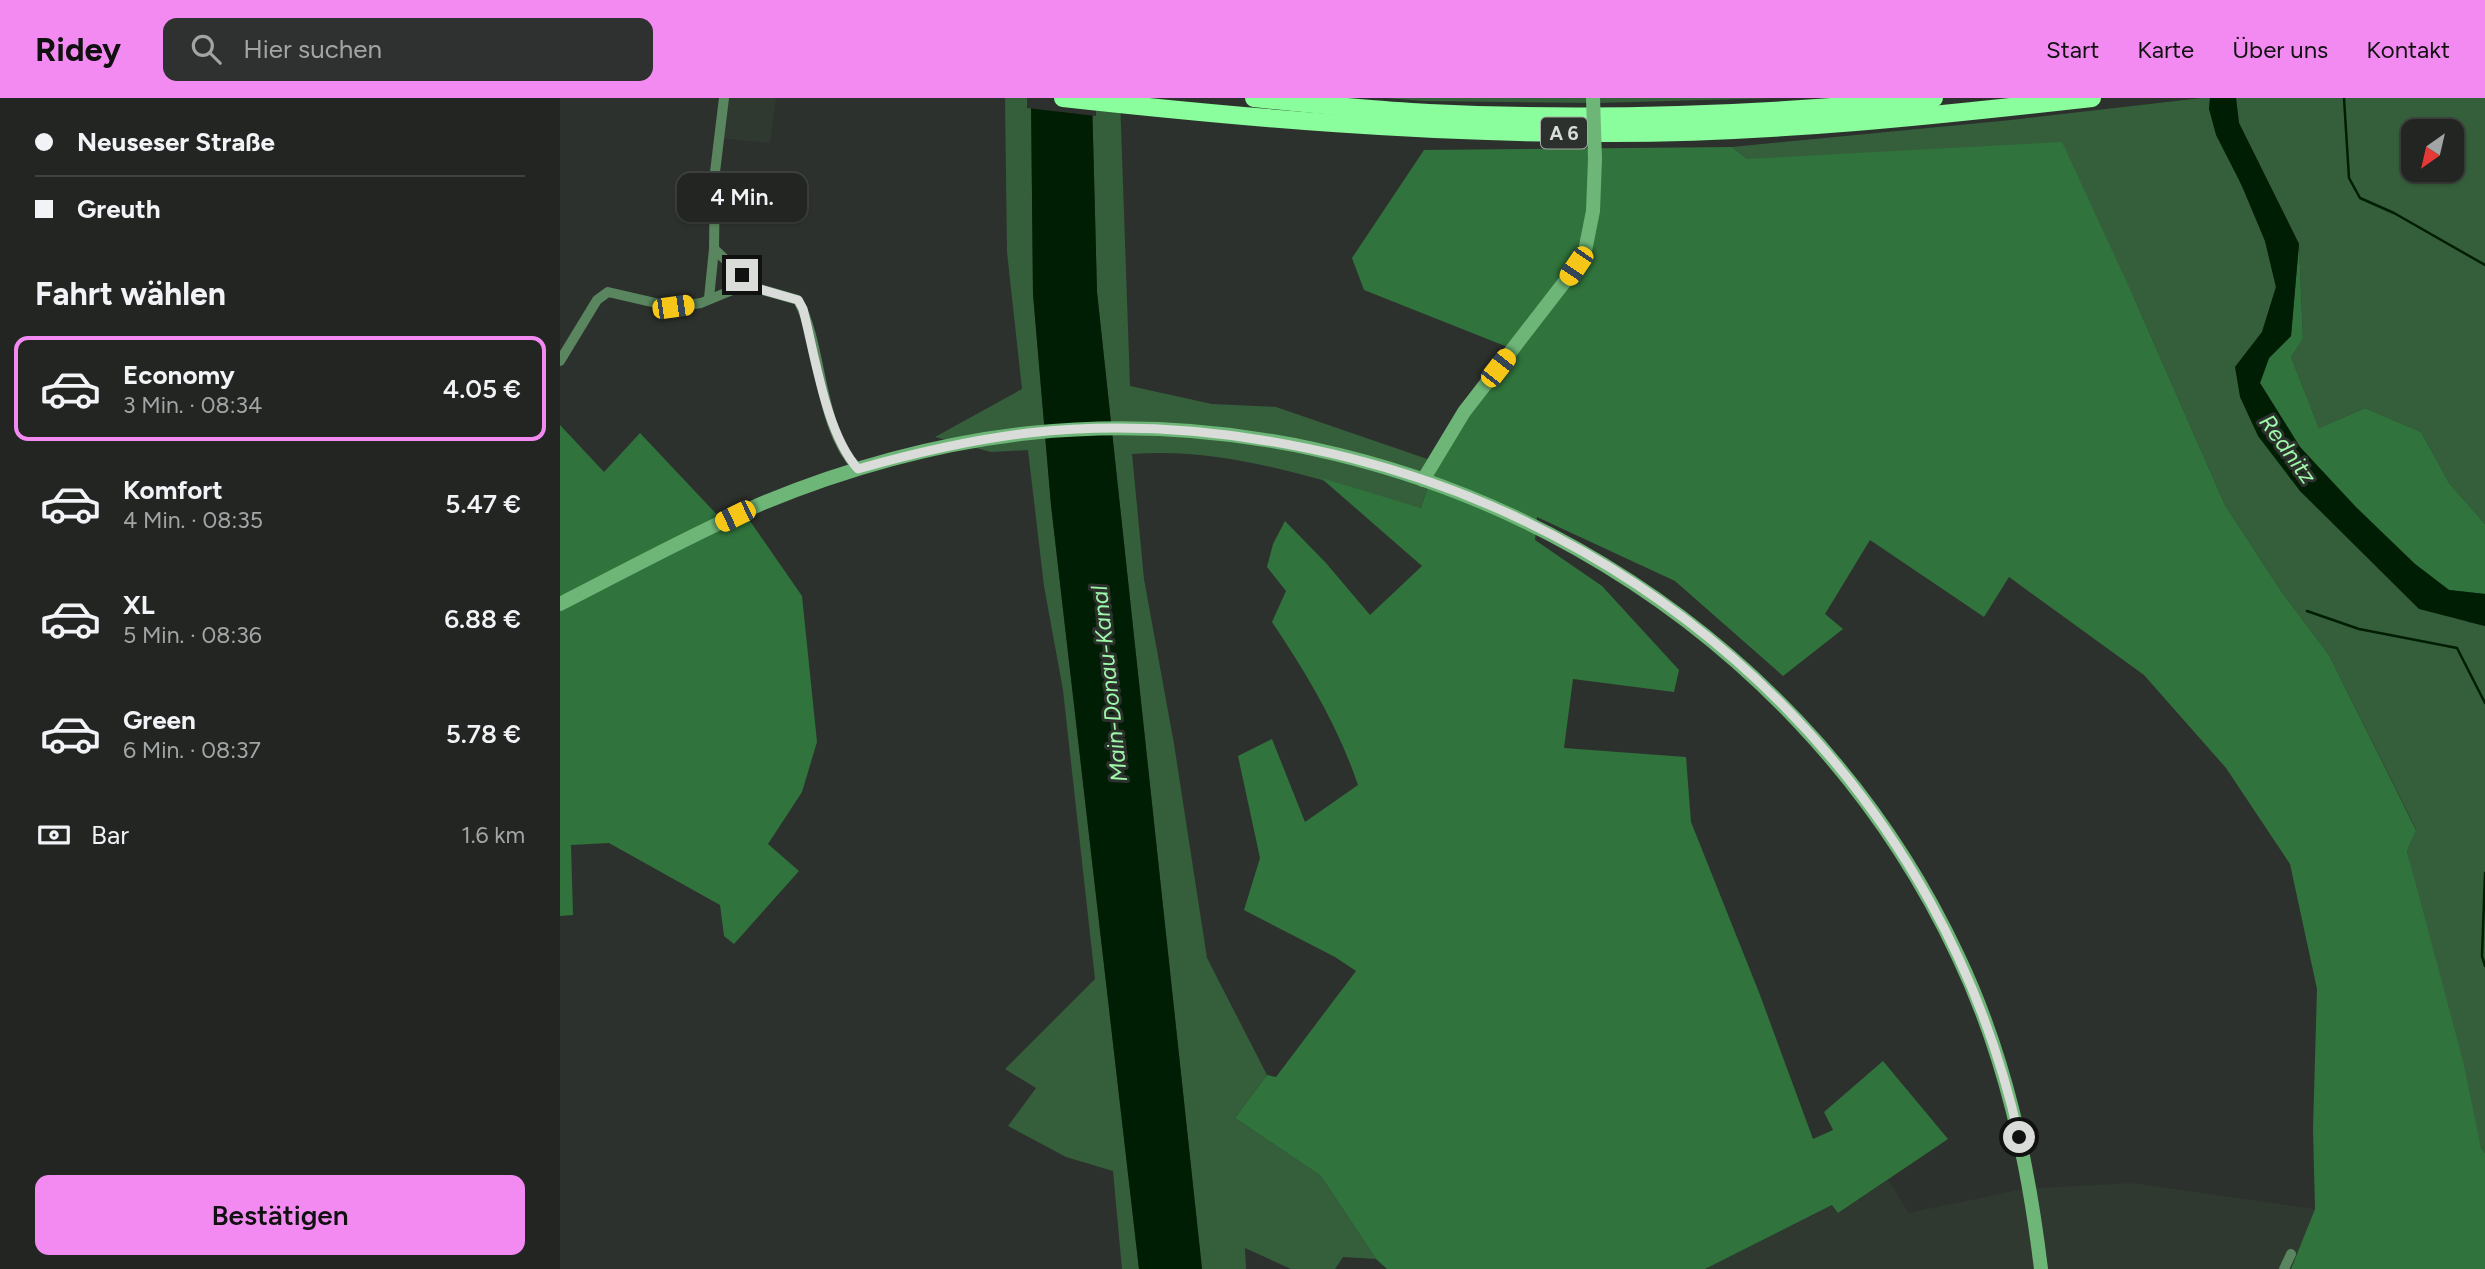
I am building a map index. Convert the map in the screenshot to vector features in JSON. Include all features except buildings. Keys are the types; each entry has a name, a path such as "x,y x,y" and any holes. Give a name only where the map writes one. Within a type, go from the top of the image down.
{"highway":[{"name":"A 6","path":"1063,98 1282,121 1400,129 1614,134 1853,123 2092,98"},
{"name":"A 6","path":"1254,98 1429,113 1582,116 1737,114 1934,98"}],"main road":[{"path":"1423,480 1464,412 1586,251 1593,211 1594,98"},
{"path":"560,604 751,509 858,469 929,450 1023,434 1136,429 1258,439 1334,454 1423,480 1550,532 1603,562 1664,603 1705,634 1758,681 1798,720 1847,777 1891,838 1927,897 1958,956 1985,1019 2003,1071 2024,1156 2041,1269"}],"street":[{"path":"709,298 714,249 715,172 724,98"},
{"path":"714,249 756,288"},
{"path":"560,361 597,300 608,292 673,307 701,303 735,289 756,288 798,300 803,309 821,385 836,430 851,461 858,469"},
{"path":"2284,1269 2291,1254"}],"shaded area":[{"path":"723,98 776,98 770,143 718,138"},
{"path":"1005,98 1031,98 1033,294 1051,505 1139,1269 1122,1269 1113,1171 1066,1157 1008,1126 1036,1088 1005,1069 1095,979 1063,690 1044,586 1028,450 991,452 935,437 1022,389 1007,252"},
{"path":"1092,98 1120,98 1130,386 1212,404 1276,407 1436,462 1421,508 1242,461 1169,453 1132,454 1144,579 1174,744 1207,958 1267,1075 1235,1118 1321,1176 1376,1259 1343,1257 1335,1269 1291,1269 1245,1248 1246,1269 1202,1269 1097,292"},
{"path":"1387,98 1776,98 1598,103 1424,101"},
{"path":"2210,98 2209,109 2265,241 2276,287 2262,332 2235,367 2300,491 2347,536 2468,622 2485,626 2485,1153 2481,1148 2407,851 2416,829 2329,655 2281,591 2225,505 2134,298 1747,159 1732,147"},
{"path":"2236,98 2485,98 2485,524 2449,483 2421,432 2365,408 2319,428 2291,357 2303,337 2299,244 2239,123"},
{"path":"1888,1180 1909,1213 2023,1189 2132,1183 2315,1209 2291,1269 1705,1269 1833,1205 1838,1213"}],"green space":[{"path":"2062,142 2225,505 2281,591 2329,655 2416,830 2407,851 2463,1061 2481,1148 2485,1153 2485,1269 2291,1269 2315,1209 2313,1129 2317,989 2290,864 2226,768 2144,675 2009,577 1984,617 1870,540 1825,614 1843,629 1783,676 1675,581 1537,517 1535,540 1602,586 1679,670 1674,692 1573,679 1564,748 1686,757 1691,822 1760,995 1813,1139 1833,1130 1824,1112 1883,1061 1948,1139 1838,1213 1832,1205 1705,1269 1387,1269 1376,1259 1321,1176 1235,1118 1267,1075 1276,1077 1356,971 1335,957 1244,910 1260,858 1238,756 1272,739 1305,822 1358,785 1321,701 1272,622 1286,591 1267,567 1273,544 1285,521 1326,563 1370,615 1422,566 1321,478 1421,508 1436,462 1515,350 1364,290 1352,258 1424,150 1732,147 1747,159"},
{"path":"2299,244 2303,338 2291,357 2319,428 2365,408 2421,432 2449,483 2485,524 2485,594 2449,590 2415,564 2356,508 2300,447 2260,383 2269,358 2291,336"},
{"path":"560,425 604,472 640,433 722,520 743,511 802,596 817,742 802,792 768,844 799,871 734,944 724,936 720,905 609,843 571,845 573,915 560,916"}],"water":[{"name":"Main-Donau-Kanal","path":"1031,98 1092,98 1097,292 1202,1269 1139,1269 1051,505 1033,294"},
{"name":"Rednitz","path":"2210,98 2236,98 2239,123 2299,244 2291,336 2269,358 2260,383 2300,447 2356,507 2415,564 2449,590 2485,594 2485,626 2419,609 2300,491 2258,436 2240,397 2235,367 2262,332 2276,287 2265,241 2243,188 2216,135 2209,109"}],"pier":[{"path":"1027,98 1096,98 1096,116 1027,108"}],"waterway":[{"path":"2344,98 2349,178 2360,198 2394,213 2485,265"},
{"path":"2307,611 2359,629 2457,648 2485,703"},
{"path":"2485,873 2482,956 2485,966"}],"route":[{"path":"742,275 756,288 798,300 803,309 821,385 836,430 851,461 858,469 961,444 1031,433 1136,429 1248,438 1304,447 1365,462 1466,495 1560,538 1647,591 1716,643 1798,720 1847,777 1891,838 1927,897 1968,977 1996,1048 2019,1137"}]}
